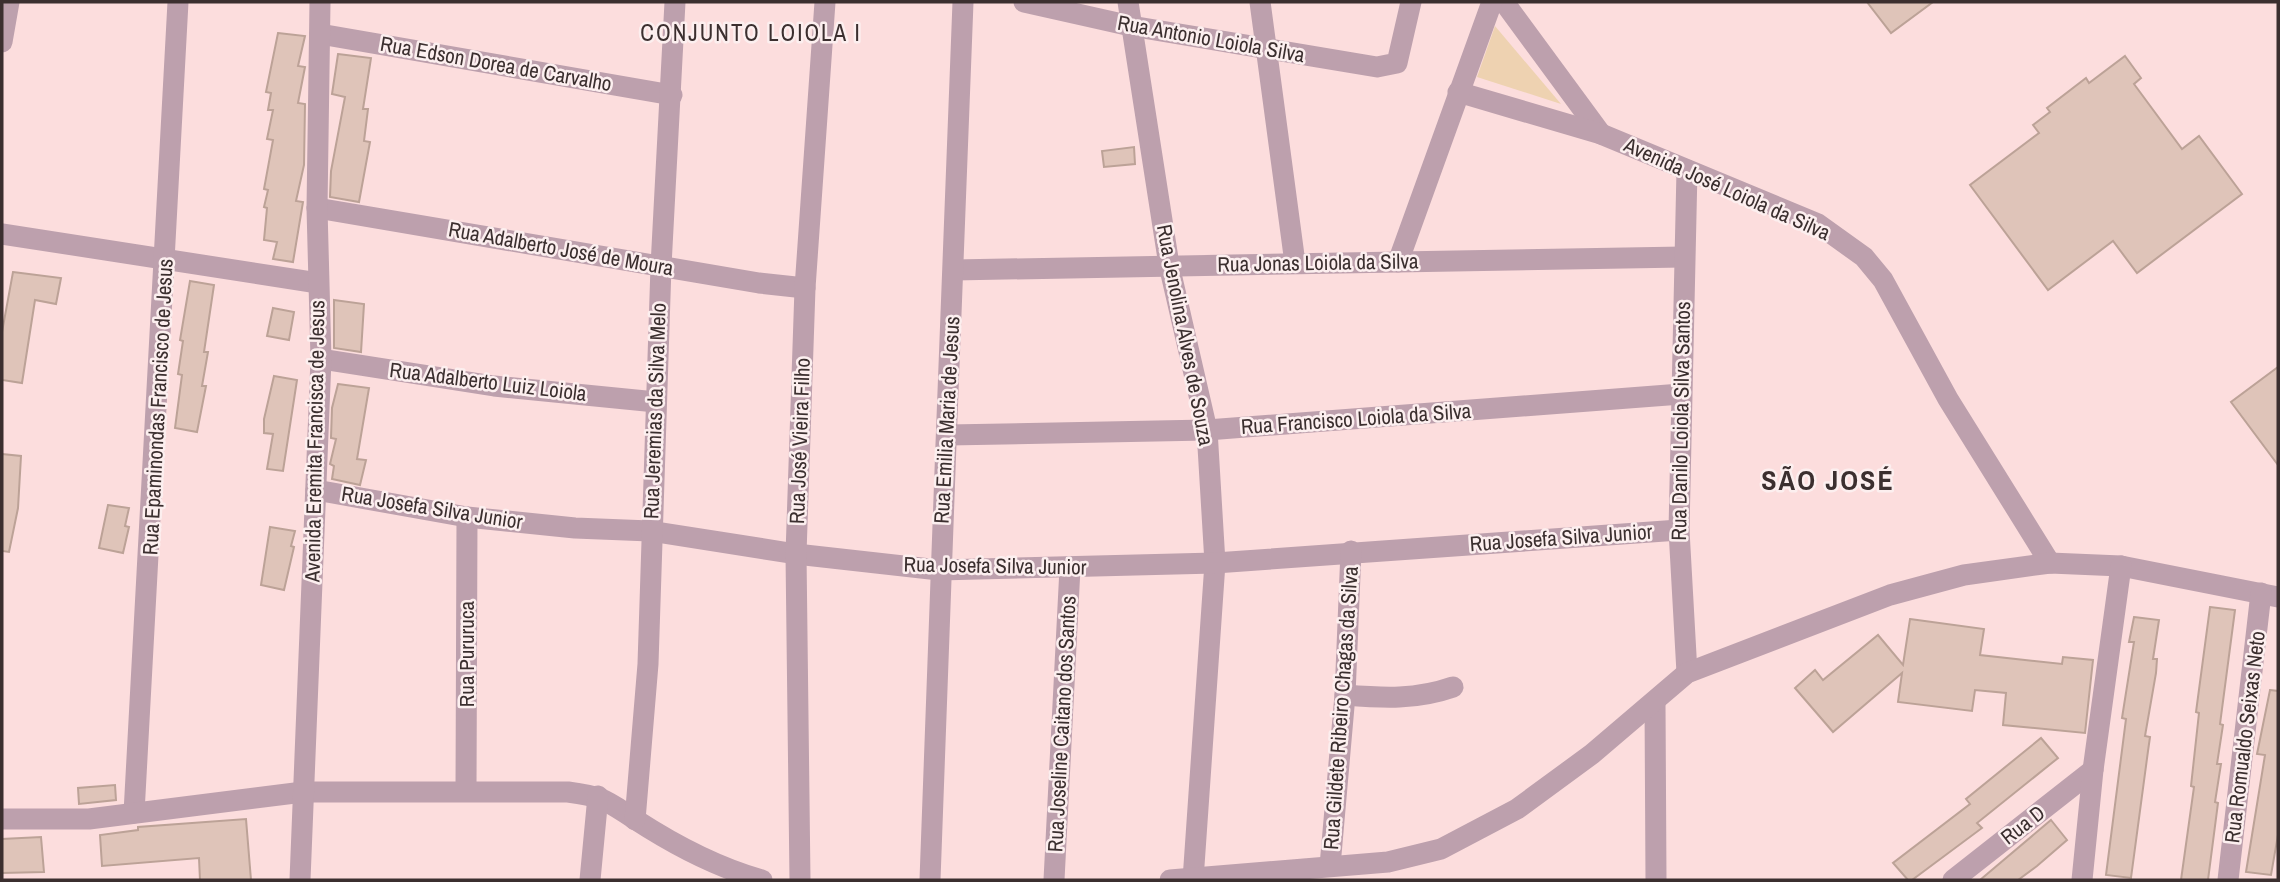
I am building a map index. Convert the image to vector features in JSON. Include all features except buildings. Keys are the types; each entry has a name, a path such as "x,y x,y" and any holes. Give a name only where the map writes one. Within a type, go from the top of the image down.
{"street":[{"path":"2,43 9,2"},
{"name":"Rua Epaminondas Francisco de Jesus","path":"134,813 149,580 157,361 165,262 178,2"},
{"name":"Avenida Eremita Francisca de Jesus","path":"300,880 321,359 317,208 320,2"},
{"name":"Rua Jeremias da Silva Melo","path":"635,820 648,664 650,531 675,2"},
{"name":"Rua José Vieira Filho","path":"800,880 796,554 805,288 825,2"},
{"name":"Rua Emilia Maria de Jesus","path":"930,880 939,570 948,435 963,2"},
{"name":"Rua Antonio Loiola Silva","path":"1024,2 1132,26 1377,67 1397,63 1411,2"},
{"name":"Rua Jenolina Alves de Souza","path":"1128,2 1169,265 1207,430 1215,563 1193,880"},
{"path":"1260,2 1295,263"},
{"path":"1398,262 1492,2"},
{"name":"Avenida José Loiola da Silva","path":"1504,2 1601,134 1818,224 1864,257 1883,280 1948,399 2050,563"},
{"path":"1525,2 1531,39"},
{"name":"Rua Edson Dorea de Carvalho","path":"320,33 672,95"},
{"path":"1458,92 1601,134"},
{"name":"Rua Danilo Loiola Silva Santos","path":"1687,170 1679,530 1687,673"},
{"name":"Rua Adalberto José de Moura","path":"317,208 805,288"},
{"path":"2,234 165,262 318,283"},
{"name":"Rua Jonas Loiola da Silva","path":"954,270 1683,257"},
{"name":"Rua Adalberto Luiz Loiola","path":"321,359 494,386 656,402"},
{"name":"Rua Francisco Loiola da Silva","path":"948,435 1207,430 1681,394"},
{"name":"Rua Josefa Silva Junior","path":"316,490 467,517 575,528 650,531 796,554 939,570 1215,563 1351,551 1679,530"},
{"name":"Rua Pururuca","path":"466,790 467,517"},
{"name":"Rua Gildete Ribeiro Chagas da Silva","path":"1329,866 1345,695 1351,551"},
{"path":"1170,880 1388,862 1441,849 1517,809 1655,702 1687,673 1890,596 1964,575 2050,563 2121,566 2270,595"},
{"path":"2082,880 2093,771 2121,566"},
{"name":"Rua Joseline Caitano dos Santos","path":"1054,880 1070,568"},
{"name":"Rua Romualdo Seixas Neto","path":"2228,880 2270,595"},
{"path":"1345,695 1398,699 1428,696 1452,687"},
{"path":"1655,702 1656,880"},
{"name":"Rua D","path":"1953,880 2093,771"},
{"path":"2,819 43,821 134,813 303,792 568,792 598,796 614,803 635,820 723,866 762,880"},
{"path":"590,880 598,796"}],"shaded area":[{"path":"1495,26 1561,104 1477,77"}],"district":[{"name":"CONJUNTO LOIOLA I","path":"751,33"},
{"name":"SÃO JOSÉ","path":"1828,480"}]}
